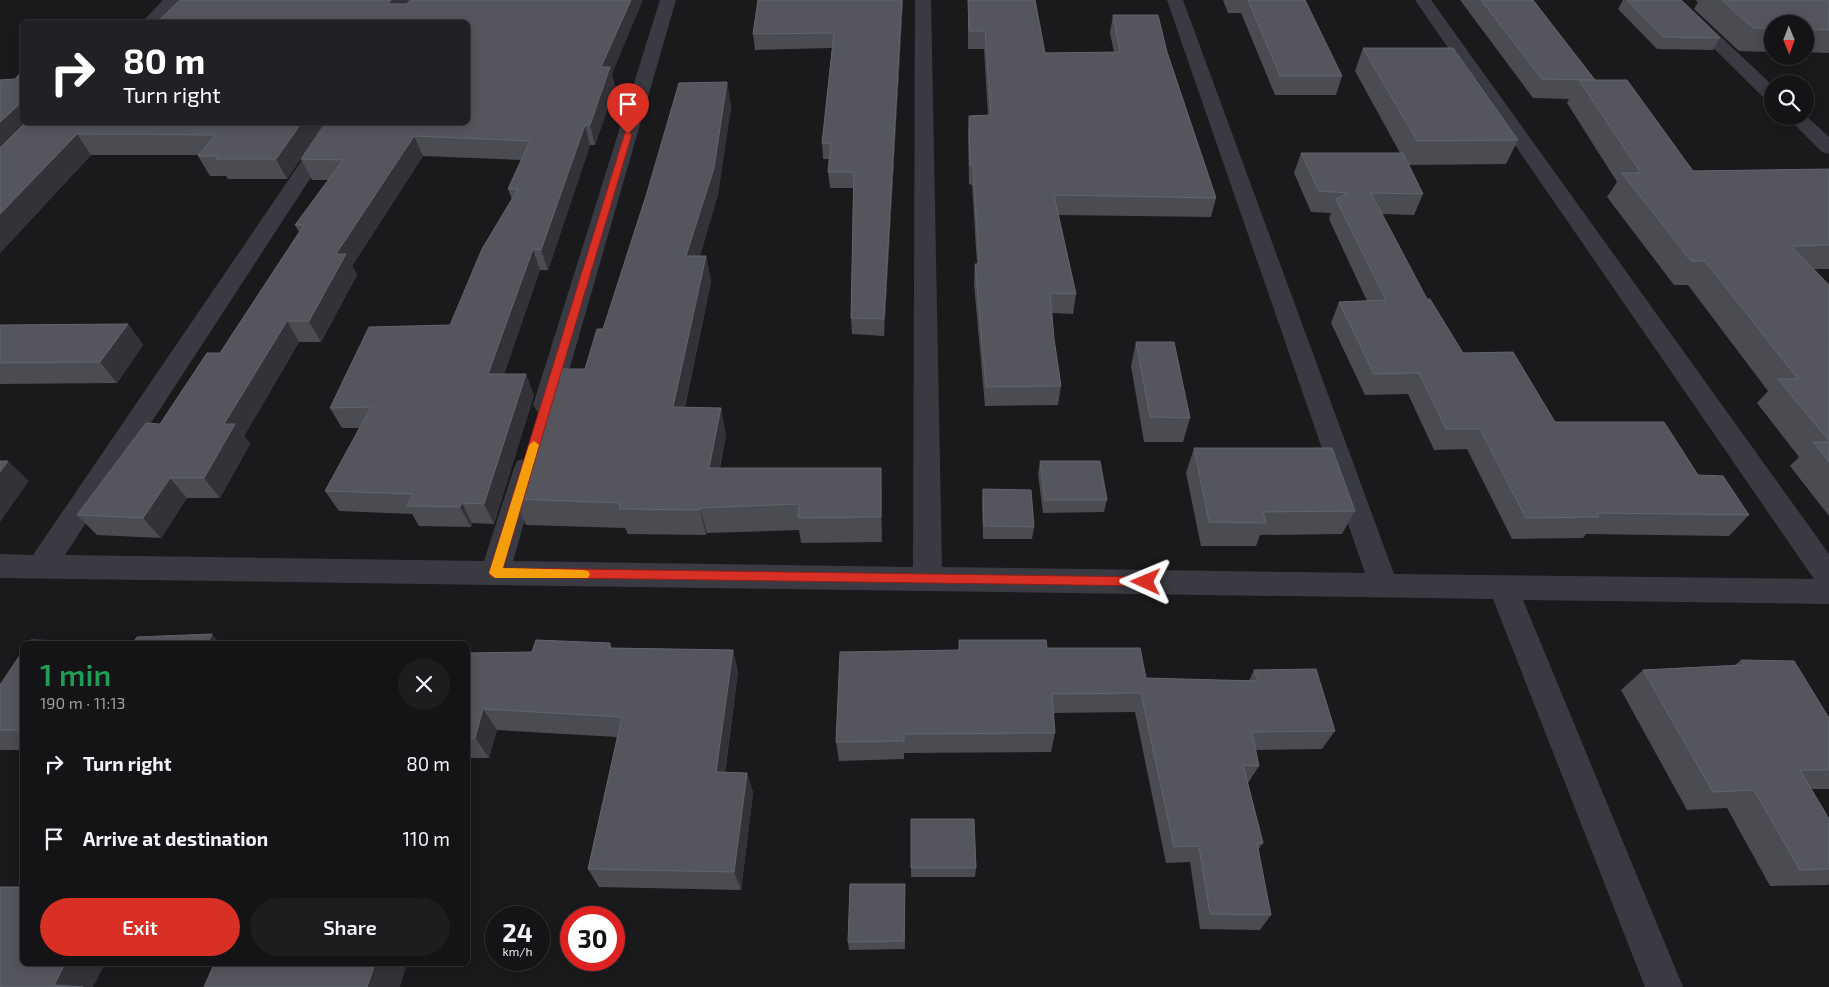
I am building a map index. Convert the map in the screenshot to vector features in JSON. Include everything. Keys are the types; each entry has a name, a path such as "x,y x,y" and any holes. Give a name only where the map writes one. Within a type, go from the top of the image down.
{"street":[{"path":"152,20 172,0"},
{"path":"495,573 668,0"},
{"path":"923,0 928,580"},
{"path":"1175,0 1384,586"},
{"path":"1423,0 1829,577"},
{"path":"1673,0 1764,87"},
{"path":"40,567 336,125"},
{"path":"1805,125 1829,148"},
{"path":"0,566 1829,592"},
{"path":"1503,588 1664,987"}],"building":[{"path":"180,0 391,0 388,4 407,4 410,0 631,0 601,67 610,67 590,125 585,125 541,250 533,249 488,374 526,374 484,504 462,503 460,507 407,506 413,494 325,491 371,407 330,408 369,327 450,325 482,249 518,189 508,189 530,141 414,136 336,254 346,254 309,321 287,321 224,424 235,424 204,478 170,478 143,518 77,515 146,423 160,424 207,353 220,353 304,225 295,225 343,160 301,159 324,125 470,125 470,20 159,20"},
{"path":"758,0 902,0 884,319 851,318 854,172 828,172 831,143 822,143 834,33 753,34"},
{"path":"968,0 1035,0 1045,53 1120,52 1113,15 1158,15 1167,52 1216,198 1054,195 1076,294 1050,293 1061,386 986,387 975,264 979,264 973,165 970,165 969,116 991,115 985,31 969,31"},
{"path":"1248,0 1305,0 1342,76 1280,76"},
{"path":"1481,0 1533,0 1595,80 1542,79"},
{"path":"1627,0 1681,0 1720,38 1664,37"},
{"path":"1722,0 1829,0 1829,30 1814,29 1814,15 1764,15 1764,28 1753,28"},
{"path":"1363,48 1453,48 1518,140 1417,141"},
{"path":"20,73 20,104 0,122 0,80 15,79"},
{"path":"1579,80 1627,80 1693,171 1829,169 1829,245 1791,246 1829,285 1829,441 1778,379 1798,379 1705,261 1691,261 1622,173 1641,173"},
{"path":"727,82 714,168 686,256 706,256 673,407 721,408 709,468 881,468 881,517 798,518 799,504 700,508 700,510 619,509 620,503 514,499 554,369 585,369 597,329 603,329 646,196 679,83"},
{"path":"23,125 300,125 276,159 216,159 219,156 198,156 215,135 77,134 0,214 0,148"},
{"path":"1301,153 1403,153 1423,194 1371,193 1427,299 1430,299 1463,353 1513,352 1555,422 1664,422 1698,475 1723,476 1749,515 1597,513 1599,517 1526,518 1480,429 1446,429 1419,373 1374,374 1339,302 1386,300 1336,199 1349,193 1319,191"},
{"path":"128,324 100,362 0,363 0,325"},
{"path":"1136,342 1174,342 1190,418 1150,417"},
{"path":"1813,442 1829,442 1829,462"},
{"path":"1194,448 1332,448 1355,511 1263,512 1266,523 1209,522"},
{"path":"0,461 8,461 0,472"},
{"path":"1040,461 1100,461 1107,500 1045,500"},
{"path":"983,489 1031,490 1034,527 984,526"},
{"path":"212,634 208,641 134,641 137,637"},
{"path":"31,640 65,641 30,641"},
{"path":"536,640 610,643 609,648 733,650 716,772 747,773 734,872 588,869 622,717 483,709 475,738 470,738 470,653 532,652"},
{"path":"959,640 1046,640 1047,648 1140,648 1146,678 1258,681 1254,670 1316,669 1335,731 1252,732 1259,766 1243,765 1263,843 1257,843 1271,915 1210,914 1199,846 1174,847 1141,693 1052,694 1055,733 904,734 904,741 836,742 840,652 960,650"},
{"path":"20,655 20,730 0,730 0,685"},
{"path":"1741,660 1794,661 1829,718 1829,770 1800,770 1829,819 1829,869 1800,870 1754,790 1713,792 1643,670 1744,665"},
{"path":"911,819 974,819 976,868 911,868"},
{"path":"850,884 905,884 904,941 848,942"},
{"path":"0,887 20,887 20,966 64,966 54,985 83,987 0,987"},
{"path":"213,966 374,966 367,987 204,987"}],"slow traffic":[{"path":"534,445 495,573 584,574"}],"route":[{"path":"628,134 495,573 1146,582"}]}
